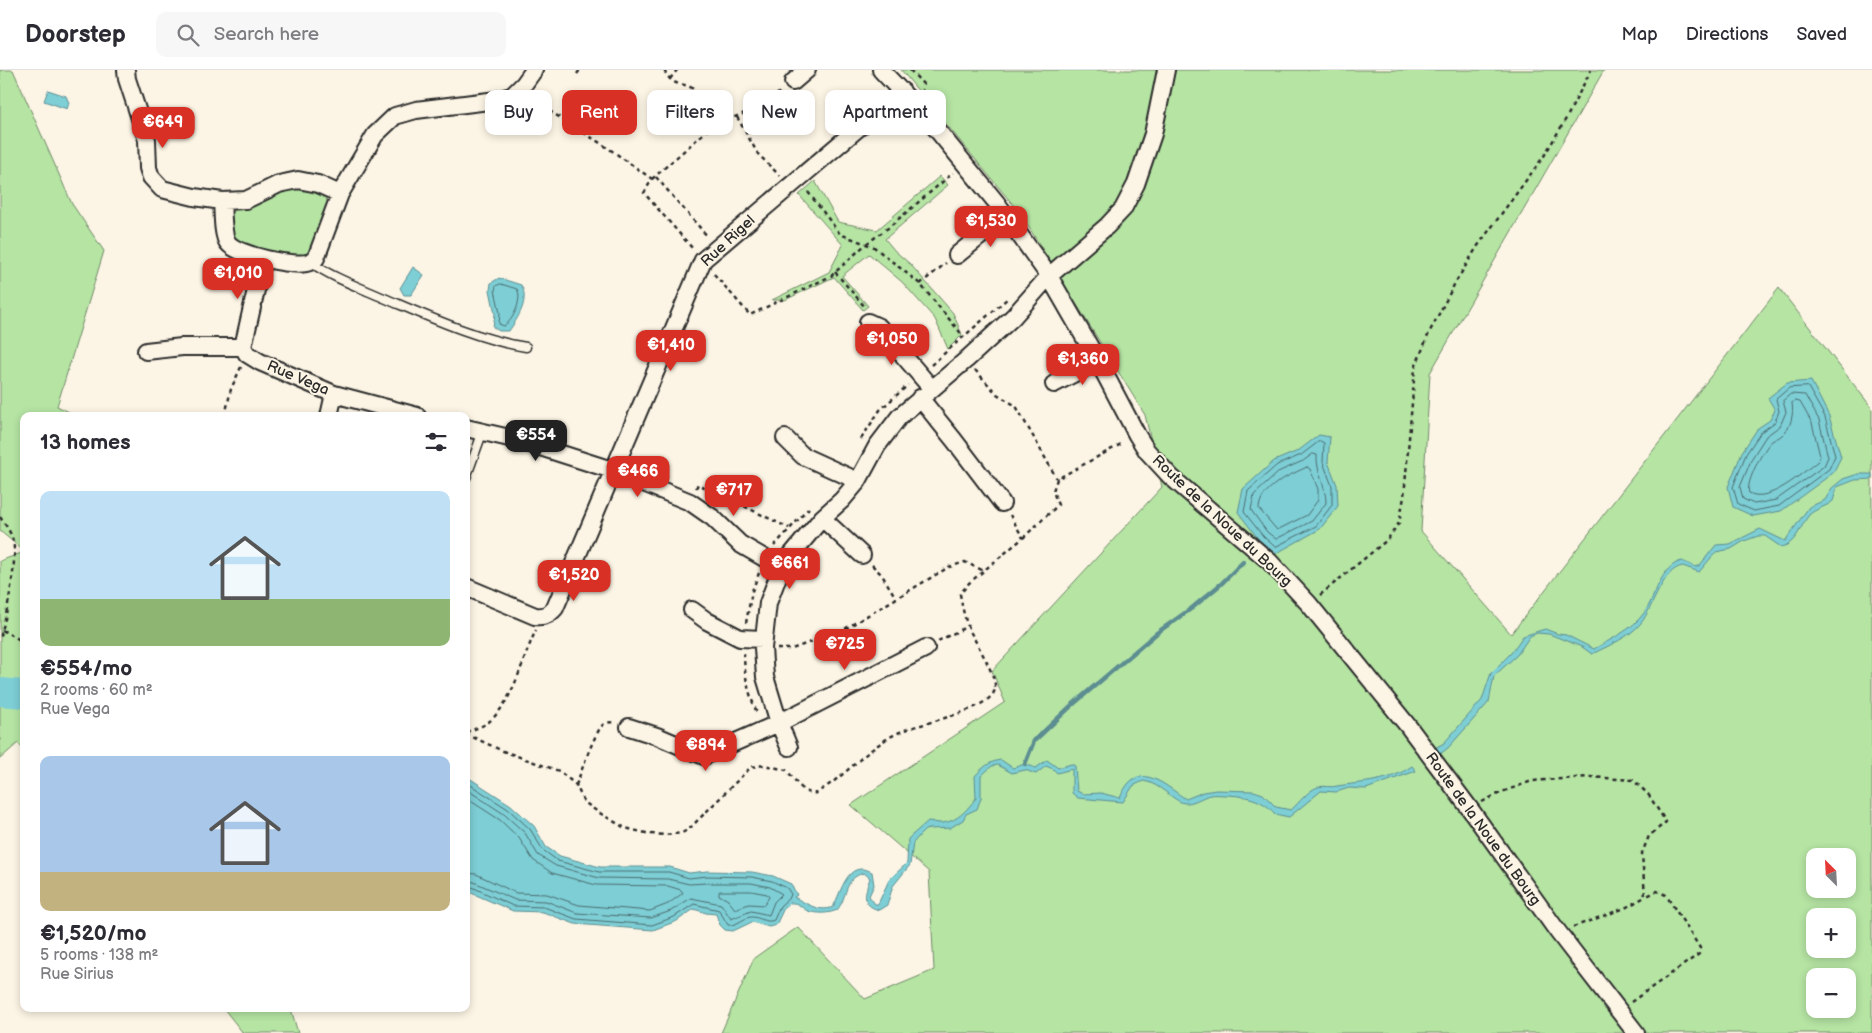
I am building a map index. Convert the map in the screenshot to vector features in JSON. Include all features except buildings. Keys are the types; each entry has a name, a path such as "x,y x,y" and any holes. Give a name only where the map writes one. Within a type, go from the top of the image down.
{"street":[{"path":"126,70 127,79 147,140 148,168 151,177 162,188 194,197 222,201 246,200 279,184 298,180 318,184 340,194"},
{"path":"518,90 534,70"},
{"path":"793,82 807,70"},
{"name":"Route de la Noue du Bourg","path":"881,70 901,90"},
{"path":"789,747 779,723 765,677 763,644 768,603 782,566 822,518 842,500 858,481 877,446 899,417 1013,317 1049,276 1107,226 1123,209 1136,184 1153,134 1166,70"},
{"path":"222,201 225,236 228,244 263,259 302,264 310,262 316,258 340,194 375,135 395,116 416,110 485,101"},
{"name":"Rue Rigel","path":"541,617 551,613 555,608 612,470 703,260 850,135"},
{"name":"Route de la Noue du Bourg","path":"941,135 1005,216 1049,276 1147,451 1171,476 1269,561 1309,604 1408,726 1558,932 1636,1033"},
{"path":"957,255 1005,216"},
{"path":"146,351 191,347 245,350 263,259"},
{"path":"868,322 879,327 926,394 954,440 1002,503"},
{"name":"Rue Vega","path":"245,350 260,362 334,394 402,412"},
{"path":"1054,384 1098,361"},
{"path":"330,412 334,394"},
{"path":"470,429 518,440 612,470 690,502 707,513 740,544 766,560 782,566"},
{"path":"784,438 803,456 858,481"},
{"path":"822,518 862,555"},
{"path":"470,589 541,617"},
{"path":"692,610 707,621 740,638 763,644"},
{"path":"629,727 657,736 704,756 779,723 926,648"}],"lane":[{"path":"310,262 337,278 441,321 499,341 526,347"},
{"path":"470,468 484,432"}],"path":[{"path":"577,74 580,70"},
{"path":"664,70 670,79 679,85 694,90"},
{"path":"670,79 677,70"},
{"path":"1309,604 1387,540 1399,523 1404,497 1415,368 1429,333 1454,285 1477,247 1544,156 1568,117 1591,70"},
{"path":"733,119 765,104 793,82"},
{"path":"552,113 652,179"},
{"path":"738,117 758,154 793,183 840,234 874,247 920,284 966,341 966,360 997,394 1016,406 1057,479"},
{"path":"702,135 652,179 644,193 750,315 831,276 866,244 888,228 964,163"},
{"path":"656,176 718,247"},
{"path":"920,284 957,255"},
{"path":"834,272 869,312 868,322"},
{"path":"226,412 245,350"},
{"path":"470,735 503,751 559,772 576,785 584,802 625,828 650,834 682,833 689,829 719,801 747,770 757,766 786,770 804,790 809,793 820,791 853,764 894,735 968,711 993,694 995,689 992,672 968,626 962,609 960,594 969,583 1023,538 1058,505 1053,491 1057,479 1137,435"},
{"path":"690,502 698,484 789,528"},
{"path":"1002,503 1023,538"},
{"path":"0,517 13,539 14,549 12,579 0,639"},
{"path":"862,555 882,575 896,598"},
{"path":"763,644 792,649 843,630 949,567 965,562 984,571"},
{"path":"470,731 490,721 501,708 510,693 541,617"},
{"path":"926,648 968,626"},
{"path":"2,630 20,640"},
{"path":"576,785 597,733 604,724 612,722 629,727"},
{"path":"1470,809 1502,792 1532,781 1590,777 1633,780 1648,794 1666,822 1649,836 1642,853 1645,897"},
{"path":"1558,932 1624,908 1657,890 1666,895 1700,948 1699,954 1618,1011"}],"green space":[{"path":"0,70 13,70 72,204 104,251 57,406 69,412 20,412 20,548 0,531"},
{"path":"901,70 1604,70 1430,373 1421,531 1511,634 1779,288 1872,408 1872,1033 721,1033 754,958 798,927 865,999 934,970 929,872 851,805 1005,702 992,671 1162,487 1145,415 1020,213 946,124 946,90 918,90"},
{"path":"940,176 948,185 885,239 953,313 962,335 948,349 935,319 902,282 869,254 842,276 868,306 863,310 834,277 785,300 772,300 829,272 843,245 799,195 815,181 838,222 877,230"},
{"path":"297,184 321,194 325,197 330,207 309,252 300,256 283,255 250,247 234,238 230,226 230,218 233,211"},
{"path":"20,554 20,746 18,743 0,759 0,561"},
{"path":"226,1012 292,1012 298,1033 243,1033"}],"water":[{"path":"48,90 66,96 69,103 67,109 44,101"},
{"path":"413,267 424,275 411,295 404,295 400,288"},
{"path":"499,278 521,285 523,291 524,303 522,309 509,331 499,331 493,327 495,314 490,290 491,283"},
{"path":"1811,381 1829,416 1841,457 1833,473 1781,511 1753,516 1733,507 1728,487 1742,452 1758,428 1770,420 1775,410 1768,398 1787,383"},
{"path":"1319,435 1330,437 1328,462 1337,485 1338,506 1320,529 1275,554 1259,540 1238,512 1243,489 1274,461 1298,451"},
{"path":"1858,474 1872,474 1872,479 1855,480 1837,487 1833,501 1809,515 1795,538 1786,545 1781,547 1765,536 1758,536 1744,541 1731,549 1716,552 1699,572 1683,566 1676,568 1664,581 1641,623 1625,637 1605,648 1592,654 1582,647 1549,634 1537,633 1530,636 1517,655 1494,676 1489,702 1448,748 1435,758 1433,749 1444,743 1482,700 1491,673 1511,653 1523,636 1545,629 1566,635 1594,649 1621,634 1639,619 1648,606 1663,575 1675,564 1682,561 1696,567 1700,565 1716,545 1730,544 1760,529 1785,541 1809,507 1825,500 1832,488 1843,479"},
{"path":"1001,760 1013,768 1025,764 1036,768 1047,760 1058,768 1071,764 1075,766 1077,791 1083,794 1101,793 1120,798 1134,778 1142,776 1157,780 1186,799 1203,792 1216,790 1254,791 1263,794 1276,807 1291,810 1307,794 1318,787 1335,787 1376,781 1395,775 1412,766 1416,771 1366,789 1349,788 1336,792 1321,791 1289,817 1275,814 1259,801 1240,796 1212,795 1184,803 1175,799 1161,788 1143,781 1133,786 1123,802 1078,798 1072,793 1072,769 1057,773 1046,766 1036,774 1025,770 1012,773 998,765 992,766 981,776 981,798 977,809 966,814 963,820 950,828 925,830 913,843 910,865 893,886 887,905 879,910 866,902 870,878 864,873 852,879 837,910 815,913 796,903 790,903 784,908 776,925 769,927 752,922 733,931 725,930 720,925 716,914 694,909 677,921 653,930 575,924 543,912 513,911 470,892 470,779 511,805 534,826 546,847 560,856 600,867 670,867 689,873 707,871 752,872 773,876 791,884 797,895 794,897 818,908 828,909 833,907 846,879 851,873 864,869 872,872 874,885 869,896 875,904 878,904 889,880 907,863 908,839 928,821 946,822 961,815 976,798 975,776 986,765"}],"waterway":[{"path":"1025,764 1034,741 1071,706 1158,632 1192,608 1221,584 1243,562"},
{"path":"0,692 20,694"}]}
